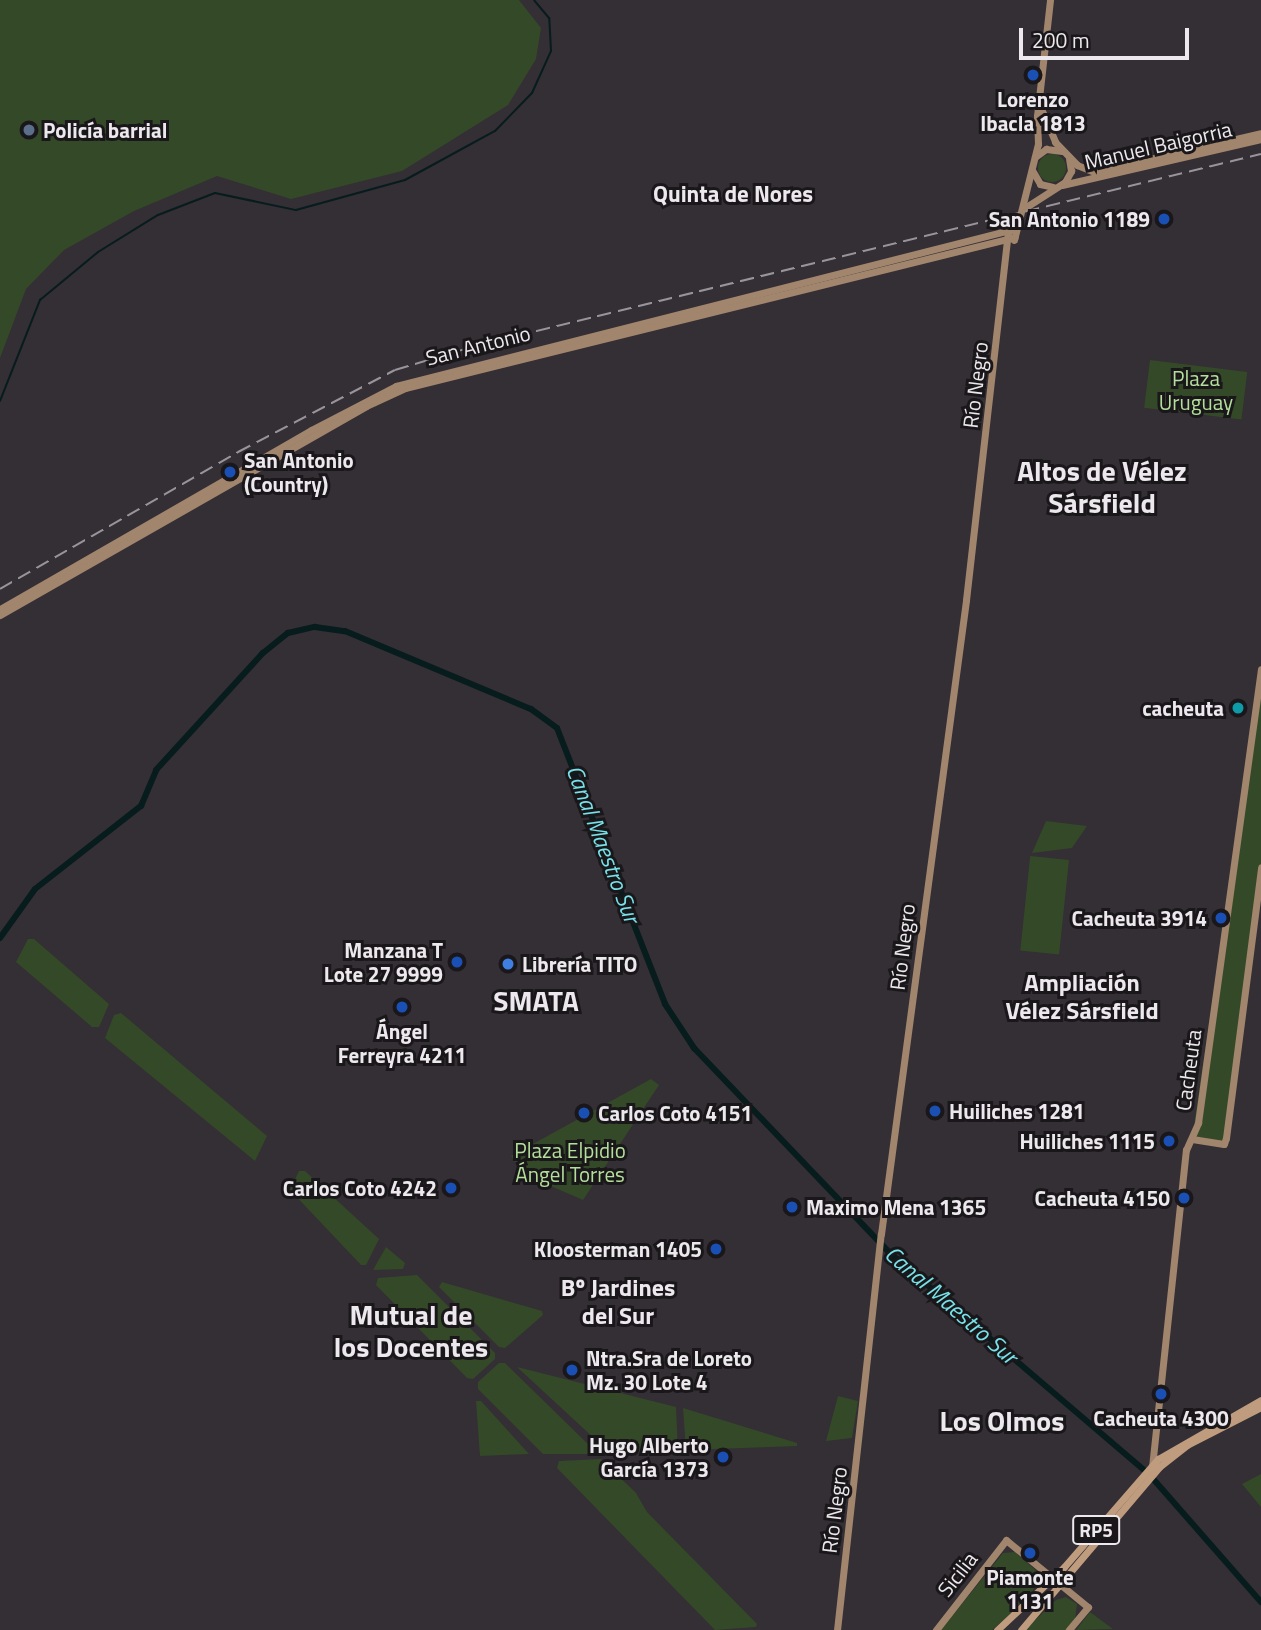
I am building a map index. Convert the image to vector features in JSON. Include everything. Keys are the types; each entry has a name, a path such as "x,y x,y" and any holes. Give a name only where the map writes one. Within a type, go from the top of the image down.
{"main road":[{"path":"1051,0 1032,169 1040,184 1059,186"},
{"path":"1023,210 1030,201 1059,186 1071,171 1069,159 1046,129 1040,102"},
{"name":"Manuel Baigorria","path":"1069,159 1089,172 1106,172 1261,133"},
{"name":"Manuel Baigorria","path":"1059,186 1261,139"},
{"path":"1034,159 1046,149 1062,151"},
{"name":"Río Negro","path":"837,1630 881,1234 1011,234 1023,210 1032,169"},
{"name":"San Antonio","path":"0,608 311,430 403,383 1011,234"},
{"name":"San Antonio","path":"0,615 334,424 405,388 1011,234"},
{"name":"Cacheuta","path":"1151,1469 1186,1150 1198,1123 1261,669"},
{"path":"1192,1139 1224,1144 1261,867"},
{"path":"1140,1485 1172,1447 1261,1400"},
{"path":"1151,1469 1187,1445 1261,1407"},
{"name":"RP5","path":"997,1630 1054,1578 1140,1485"},
{"name":"RP5","path":"1021,1630 1063,1586 1140,1485"},
{"name":"Sicilia","path":"936,1630 1006,1540 1054,1578"},
{"path":"1054,1578 1088,1607 1069,1630"}],"green space":[{"path":"0,0 519,0 541,28 536,59 508,105 402,171 291,199 217,176 134,211 64,250 26,289 0,358"},
{"path":"1052,154 1062,158 1066,168 1062,178 1052,182 1042,178 1038,168 1042,158"},
{"name":"Plaza Uruguay","path":"1150,360 1247,372 1241,420 1144,408"},
{"path":"1261,669 1261,867 1224,1144 1192,1139"},
{"path":"1046,821 1087,826 1072,848 1032,853"},
{"path":"1030,856 1069,860 1059,954 1020,950"},
{"path":"28,939 34,939 109,1004 99,1027 92,1027 16,962"},
{"path":"121,1013 267,1136 255,1161 105,1038 114,1015"},
{"name":"Plaza Elpidio Ángel Torres","path":"651,1079 659,1085 583,1200 523,1174 511,1156"},
{"path":"299,1171 305,1171 379,1239 366,1265 361,1265 290,1190"},
{"path":"386,1247 405,1263 403,1269 373,1270"},
{"path":"417,1275 495,1353 495,1359 473,1379 467,1378 376,1285 378,1278"},
{"path":"442,1282 542,1311 543,1315 505,1348 499,1347 439,1287"},
{"path":"499,1363 505,1363 590,1446 588,1454 543,1454 478,1389 478,1382"},
{"path":"517,1367 676,1407 678,1451 610,1453"},
{"path":"838,1396 858,1401 852,1438 826,1441"},
{"path":"476,1401 481,1401 529,1454 480,1456"},
{"path":"683,1408 797,1443 797,1446 686,1450"},
{"path":"601,1459 636,1493 647,1512 757,1624 756,1627 715,1630 557,1468 559,1461"},
{"path":"1261,1474 1261,1507 1242,1484"},
{"path":"1015,1552 1041,1575 1030,1596 992,1630 941,1630 1003,1553"},
{"path":"1066,1597 1077,1604 1075,1619 1067,1630 1025,1630 1056,1600"},
{"path":"1090,1612 1113,1629 1076,1630"}],"waterway":[{"path":"0,401 40,300 98,252 158,215 215,193 296,210 405,180 495,131 532,93 551,51 549,18 534,0"},
{"name":"Canal Maestro Sur","path":"0,938 35,889 141,806 156,770 263,653 288,633 315,627 345,631 531,709 557,728 665,1004 694,1048 890,1253 1144,1470"},
{"name":"Canal Maestro Sur","path":"1155,1481 1261,1602"}],"railway":[{"path":"0,589 238,452 395,370 475,346 1261,154"}],"place":[{"name":"Lorenzo Ibacla 1813","path":"1033,75"},
{"name":"Policía barrial","path":"29,130"},
{"name":"San Antonio 1189","path":"1164,219"},
{"name":"San Antonio (Country)","path":"230,472"},
{"name":"cacheuta","path":"1238,708"},
{"name":"Cacheuta 3914","path":"1221,918"},
{"name":"Manzana T Lote 27 9999","path":"457,962"},
{"name":"Librería TITO","path":"508,964"},
{"name":"Ángel Ferreyra 4211","path":"402,1007"},
{"name":"Huiliches 1281","path":"935,1111"},
{"name":"Carlos Coto 4151","path":"584,1113"},
{"name":"Huiliches 1115","path":"1169,1141"},
{"name":"Carlos Coto 4242","path":"451,1188"},
{"name":"Cacheuta 4150","path":"1184,1198"},
{"name":"Maximo Mena 1365","path":"792,1207"},
{"name":"Kloosterman 1405","path":"716,1249"},
{"name":"Ntra.Sra de Loreto Mz. 30 Lote 4","path":"572,1370"},
{"name":"Cacheuta 4300","path":"1161,1394"},
{"name":"Hugo Alberto García 1373","path":"723,1457"},
{"name":"Piamonte 1131","path":"1030,1553"}],"district":[{"name":"Quinta de Nores","path":"733,194"},
{"name":"Altos de Vélez Sársfield","path":"1102,487"},
{"name":"Ampliación Vélez Sársfield","path":"1082,997"},
{"name":"SMATA","path":"536,1001"},
{"name":"Bº Jardines del Sur","path":"618,1302"},
{"name":"Mutual de los Docentes","path":"411,1331"},
{"name":"Los Olmos","path":"1002,1421"}]}
